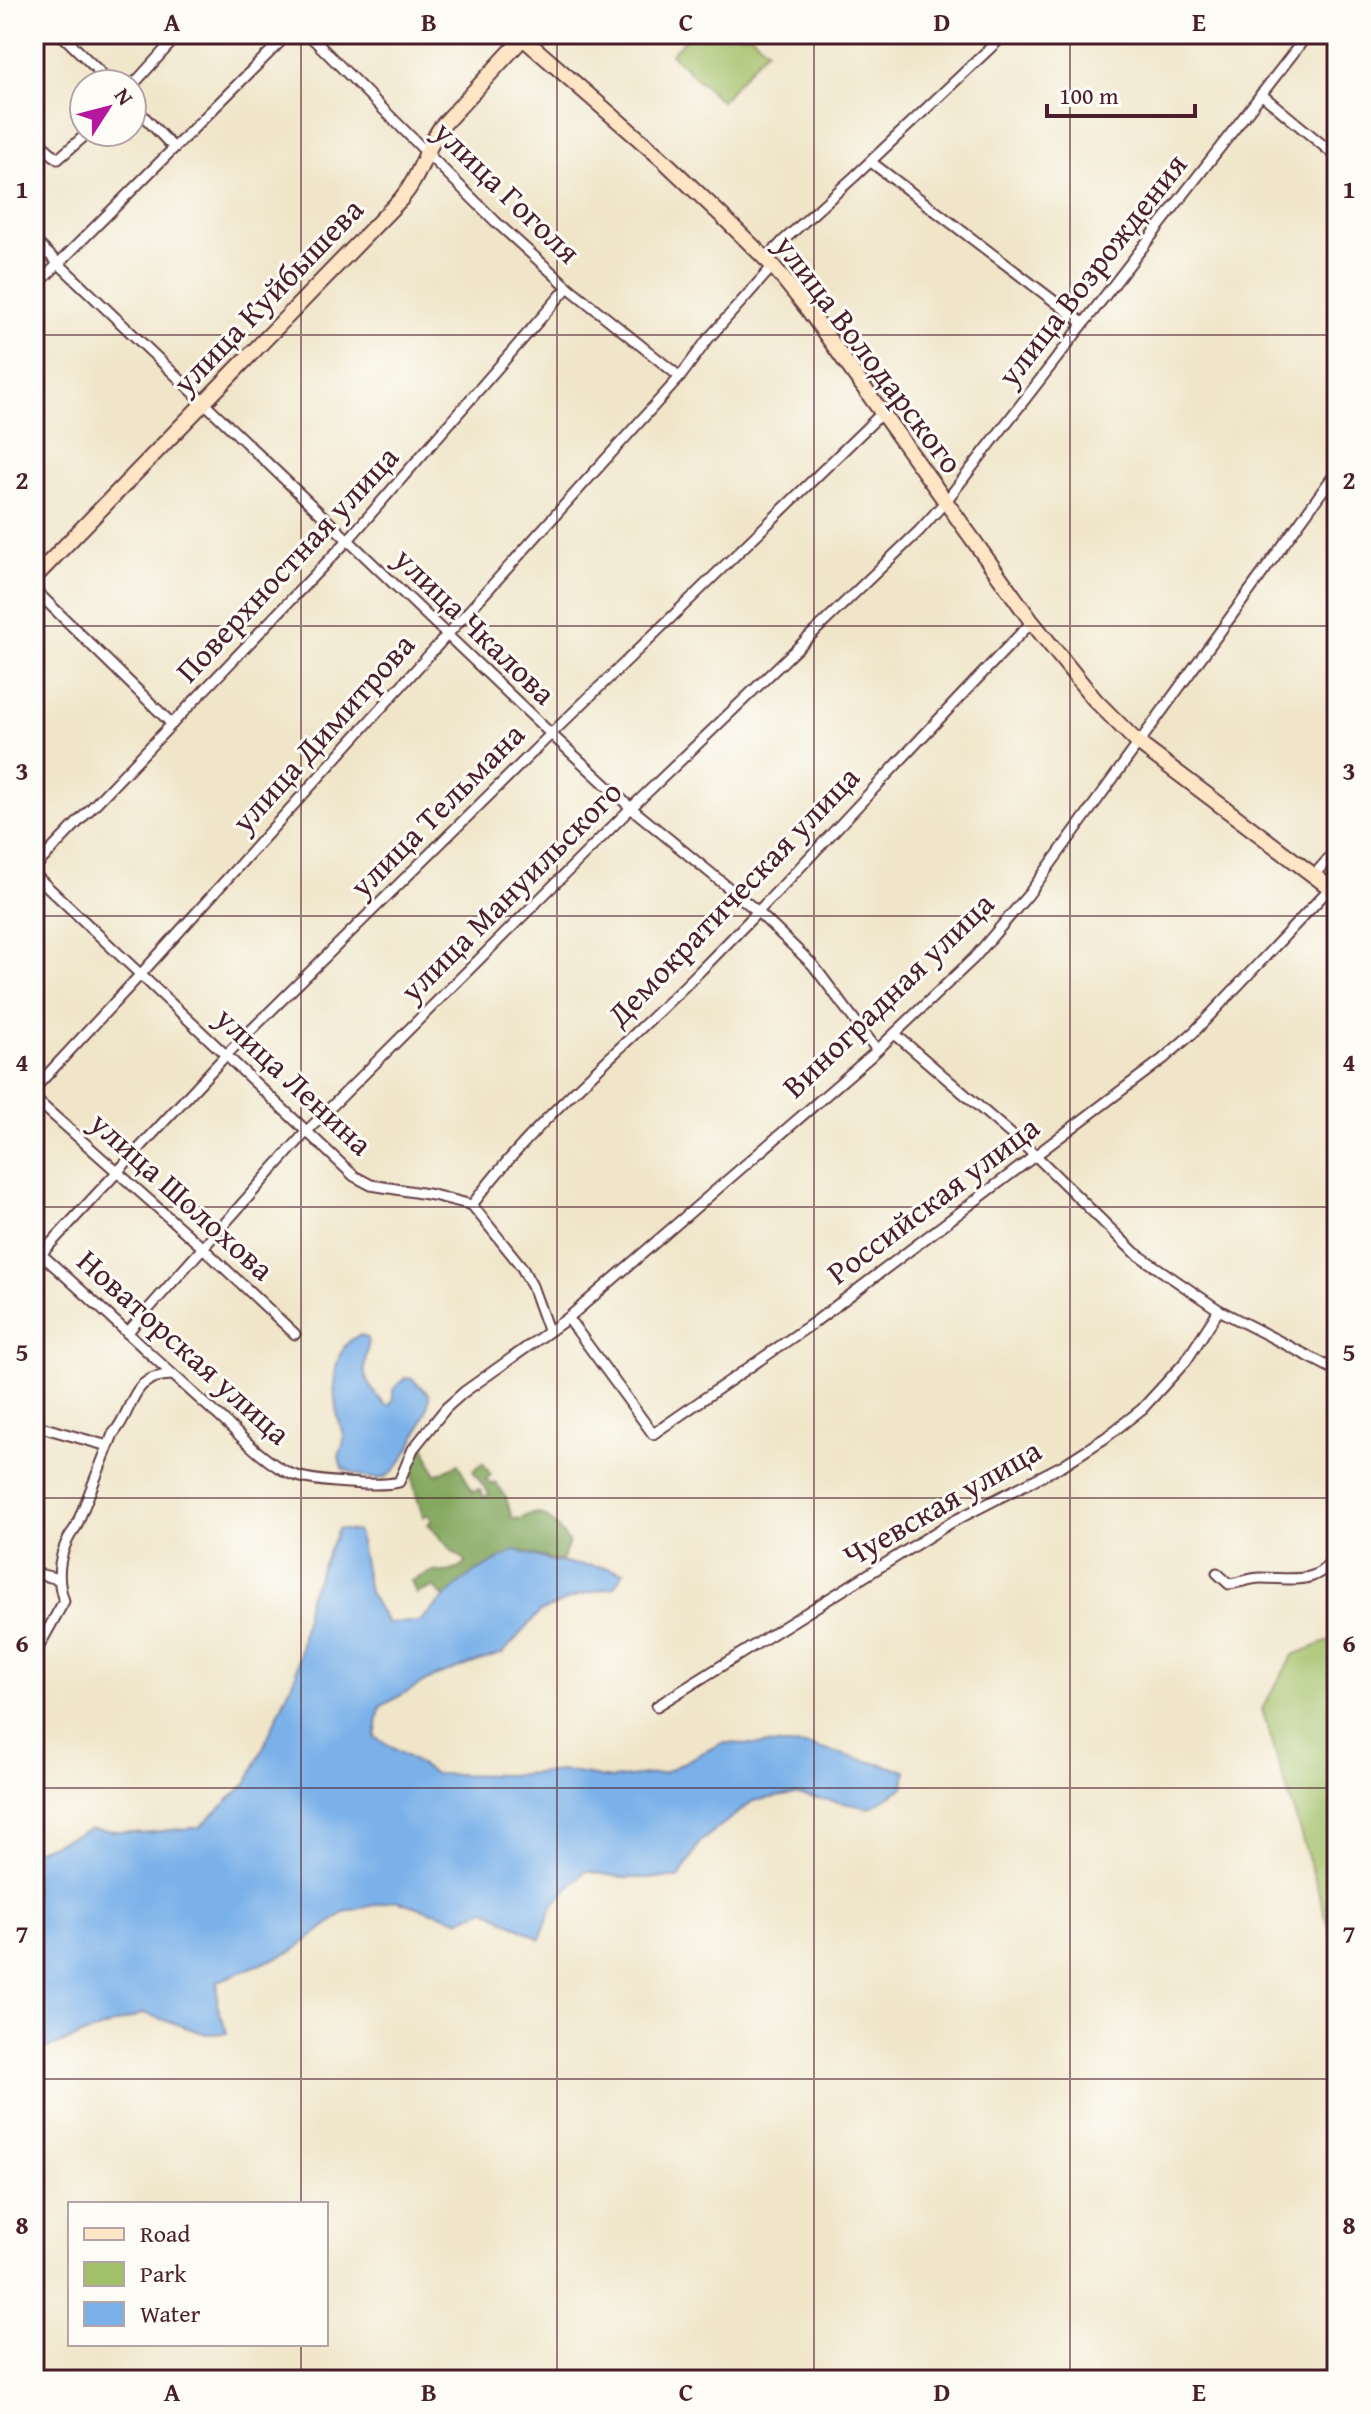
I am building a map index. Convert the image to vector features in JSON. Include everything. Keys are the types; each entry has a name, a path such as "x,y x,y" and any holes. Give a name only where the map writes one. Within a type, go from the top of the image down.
{"street":[{"path":"61,34 96,68"},
{"path":"148,68 179,34"},
{"path":"34,288 288,34"},
{"name":"улица Гоголя","path":"308,34 496,222 568,287 680,377"},
{"name":"улица Димитрова","path":"34,1089 680,377 784,240 1005,34"},
{"name":"улица Возрождения","path":"946,501 1308,34"},
{"name":"улица Куйбышева","path":"34,578 401,199 417,177 436,134 520,36"},
{"name":"улица Володарского","path":"520,36 662,159 770,262 1032,622 1095,700 1138,743 1334,891"},
{"path":"1261,94 1337,157"},
{"path":"148,121 174,148"},
{"path":"34,138 58,159 71,148"},
{"path":"871,162 1083,323"},
{"name":"улица Чкалова","path":"34,240 551,734 631,808 757,911 813,965 877,1050"},
{"name":"Поверхностная улица","path":"34,868 348,540 568,287"},
{"name":"улица Тельмана","path":"38,1251 117,1173 227,1054 882,413"},
{"name":"Виноградная улица","path":"399,1482 413,1449 446,1408 568,1318 877,1050 974,958 1028,895 1337,471"},
{"name":"улица Мануильского","path":"127,1333 307,1131 631,808 946,501"},
{"path":"34,589 172,724"},
{"name":"Демократическая улица","path":"472,1205 499,1168 550,1114 628,1042 757,911 1032,622"},
{"path":"1314,875 1337,849"},
{"name":"улица Ленина","path":"34,874 354,1176 371,1185 472,1205"},
{"name":"Российская улица","path":"568,1318 653,1434 816,1321 1163,1059 1194,1032 1334,891"},
{"path":"895,1034 1035,1155 1134,1252 1219,1310 1337,1371"},
{"name":"улица Шолохова","path":"34,1098 295,1334"},
{"path":"472,1205 521,1266 548,1330"},
{"name":"Новаторская улица","path":"38,1251 272,1463 292,1474 387,1485 399,1482"},
{"name":"Чуевская улица","path":"657,1706 952,1522 1063,1465 1105,1438 1142,1409 1186,1361 1219,1310"},
{"path":"34,1655 64,1601 59,1579 65,1540 76,1527 108,1446 134,1392 154,1375 172,1375"},
{"path":"34,1425 108,1446"},
{"path":"1217,1573 1229,1584 1256,1578 1289,1580 1307,1577 1327,1568 1337,1550"},
{"path":"34,1573 59,1579"}],"green space":[{"path":"690,34 750,34 767,49 721,101 671,54"},
{"path":"423,1443 436,1475 458,1464 473,1492 479,1489 485,1498 489,1494 473,1471 483,1463 491,1475 486,1479 491,1485 496,1482 506,1498 512,1518 521,1519 536,1514 548,1519 569,1543 561,1562 516,1550 467,1577 445,1598 433,1587 416,1594 411,1581 433,1571 455,1570 466,1563 428,1524 432,1520 428,1514 423,1517 414,1488 413,1472"},
{"path":"1337,1638 1337,1952 1262,1709 1293,1655"}],"water":[{"path":"360,1335 368,1342 365,1375 385,1405 390,1405 393,1390 405,1378 412,1379 429,1394 425,1414 407,1452 392,1472 380,1478 342,1468 339,1457 344,1436 337,1410 335,1373 343,1350"},
{"path":"338,1529 358,1532 369,1592 387,1623 419,1622 467,1577 516,1550 555,1562 624,1572 614,1587 579,1595 540,1612 503,1653 434,1677 380,1707 375,1737 435,1774 508,1775 564,1771 612,1779 663,1773 722,1743 810,1746 906,1771 904,1787 870,1808 795,1794 753,1801 700,1842 679,1878 626,1878 585,1871 553,1905 540,1939 485,1909 459,1920 395,1900 345,1912 293,1951 218,1981 217,2004 227,2033 206,2034 144,2013 34,2053 34,1851 90,1829 143,1833 200,1827 248,1782 296,1674 308,1599"}]}
